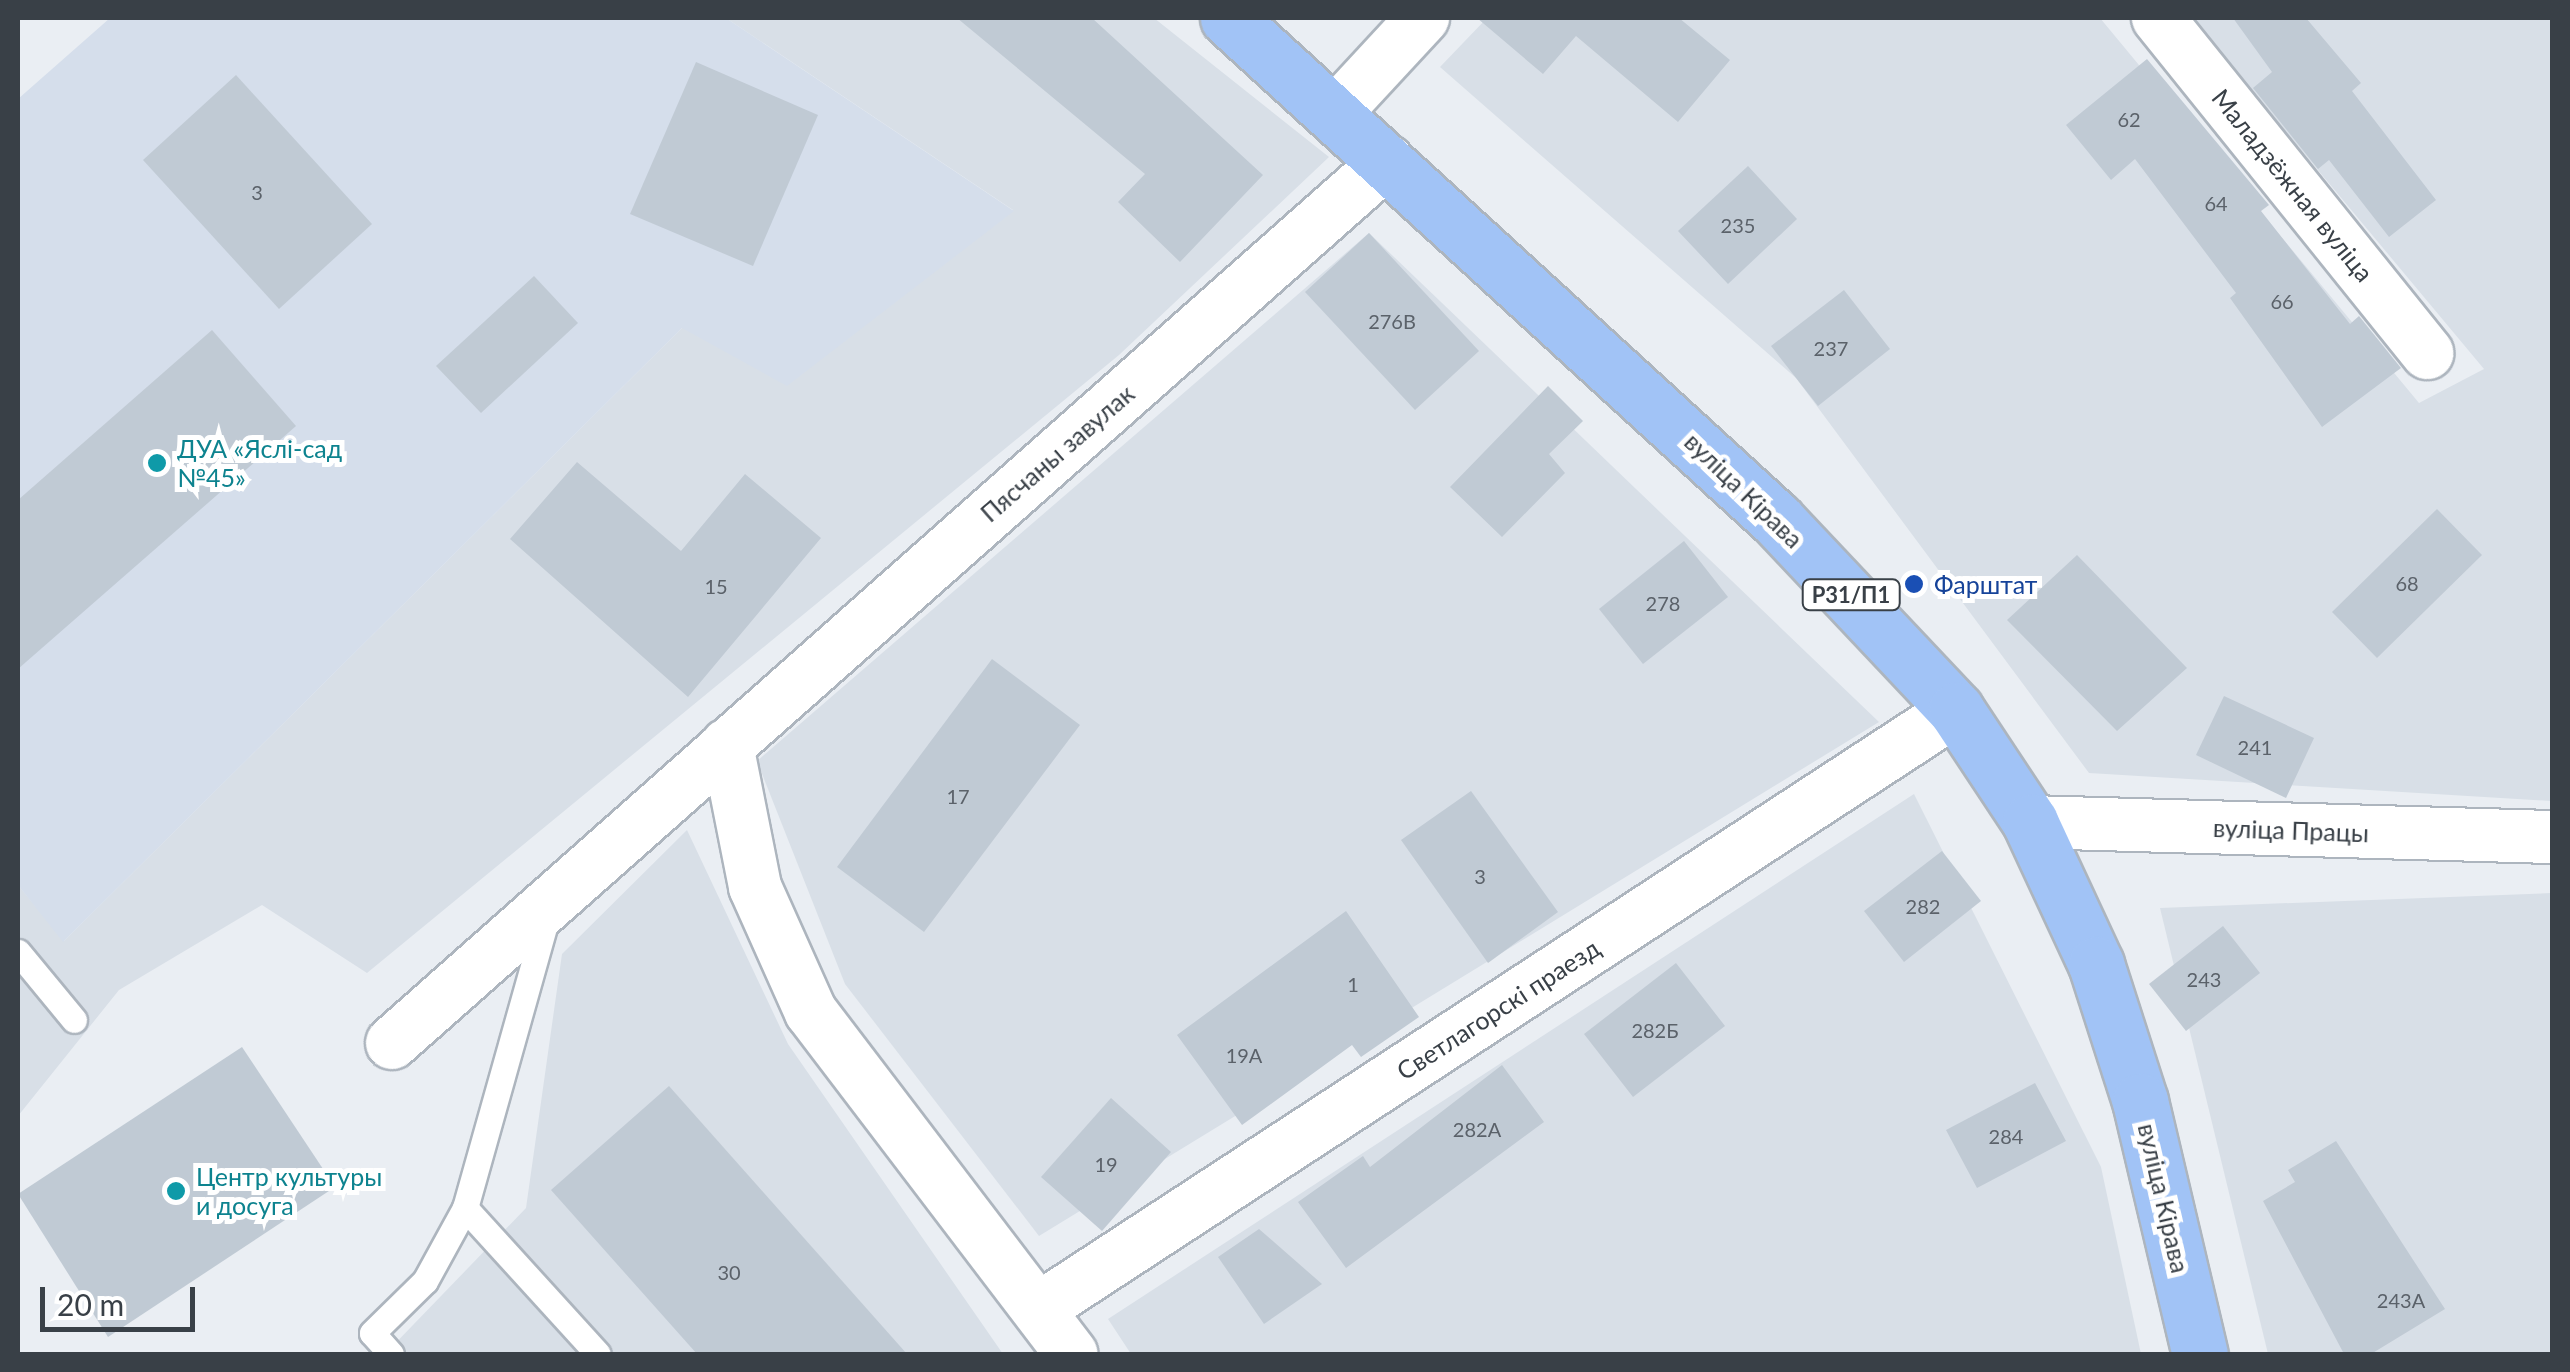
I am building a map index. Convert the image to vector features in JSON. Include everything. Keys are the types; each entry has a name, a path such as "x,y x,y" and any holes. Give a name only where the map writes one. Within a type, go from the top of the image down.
{"main road":[{"name":"вуліца Кірава","path":"1228,18 1777,520 1956,710 2030,822 2096,964 2140,1100 2200,1354"}],"street":[{"path":"1334,114 1423,18"},
{"name":"Маладзёжная вуліца","path":"2158,18 2427,354"},
{"name":"Пясчаны завулак","path":"392,1043 1388,161"},
{"name":"Светлагорскі праезд","path":"1040,1308 1956,710"},
{"path":"727,744 755,887 811,1012 1072,1354"},
{"name":"вуліца Працы","path":"2030,822 2552,837"}],"lane":[{"path":"391,1354 372,1333 426,1281 465,1208 551,901"},
{"path":"18,952 74,1020"},
{"path":"465,1208 598,1354"}],"shaded area":[{"path":"110,18 726,18 1014,211 787,386 682,328 63,942 18,885 18,99"},
{"path":"726,18 1154,18 1329,157 1119,355 367,973 262,905 119,990 18,1116 18,885 64,941 682,328 1013,210"},
{"path":"1487,18 2100,18 2419,403 2484,369 2191,18 2552,18 2552,801 2089,773 1796,378 1440,67"},
{"path":"1369,233 1879,722 1039,1236 845,984 757,761"},
{"path":"1914,794 2101,1167 2141,1354 1131,1354 1108,1319"},
{"path":"687,830 788,1044 1003,1354 385,1354 526,1208 562,954"},
{"path":"2552,893 2552,1354 2268,1354 2160,908"}],"building":[{"path":"957,18 1092,18 1263,175 1180,262 1118,202 1145,174"},
{"path":"1477,18 1679,18 1730,60 1678,122 1576,36 1543,74"},
{"path":"2233,18 2306,18 2361,83 2352,91 2436,200 2389,237 2329,160 2318,169 2253,88 2272,72"},
{"path":"2147,59 2269,205 2261,211 2350,324 2359,316 2401,368 2322,427 2230,298 2236,293 2135,159 2111,180 2066,125"},
{"path":"696,62 818,115 753,266 630,214"},
{"path":"236,75 372,224 279,309 143,160"},
{"path":"1748,166 1797,219 1728,284 1678,231"},
{"path":"1369,233 1479,351 1415,410 1305,292"},
{"path":"534,276 578,323 481,413 436,366"},
{"path":"1844,290 1890,349 1818,406 1771,346"},
{"name":"ДУА «Яслі-сад №45»","path":"212,330 296,426 18,669 18,500"},
{"path":"1548,386 1583,421 1549,454 1565,473 1502,537 1450,487"},
{"path":"577,462 681,551 745,474 821,538 688,697 510,539"},
{"path":"2437,509 2482,555 2377,658 2332,612"},
{"path":"1684,541 1728,597 1643,664 1599,609"},
{"path":"2077,555 2187,668 2117,731 2007,620"},
{"path":"992,659 1080,725 924,932 837,867"},
{"path":"2224,696 2314,738 2286,798 2196,755"},
{"path":"1471,791 1558,912 1488,963 1401,840"},
{"path":"1942,851 1981,901 1904,962 1864,911"},
{"path":"1346,911 1419,1017 1361,1057 1352,1045 1242,1125 1177,1035"},
{"path":"2223,926 2260,973 2186,1031 2149,984"},
{"path":"1676,963 1725,1026 1633,1097 1584,1034"},
{"name":"Центр культуры и досуга","path":"242,1047 335,1187 108,1337 18,1194"},
{"path":"1502,1065 1544,1122 1346,1268 1298,1202 1363,1156 1370,1167"},
{"path":"2035,1083 2066,1141 1977,1188 1946,1130"},
{"path":"669,1086 907,1354 697,1354 551,1190"},
{"path":"1111,1098 1171,1152 1102,1231 1041,1177"},
{"path":"2336,1141 2445,1309 2371,1354 2344,1354 2263,1201 2295,1182 2288,1170"},
{"path":"1259,1229 1322,1284 1264,1324 1218,1257"}],"place":[{"name":"ДУА «Яслі-сад №45»","path":"157,463"},
{"name":"Фарштат","path":"1914,584"},
{"name":"Центр культуры и досуга","path":"176,1191"}]}
